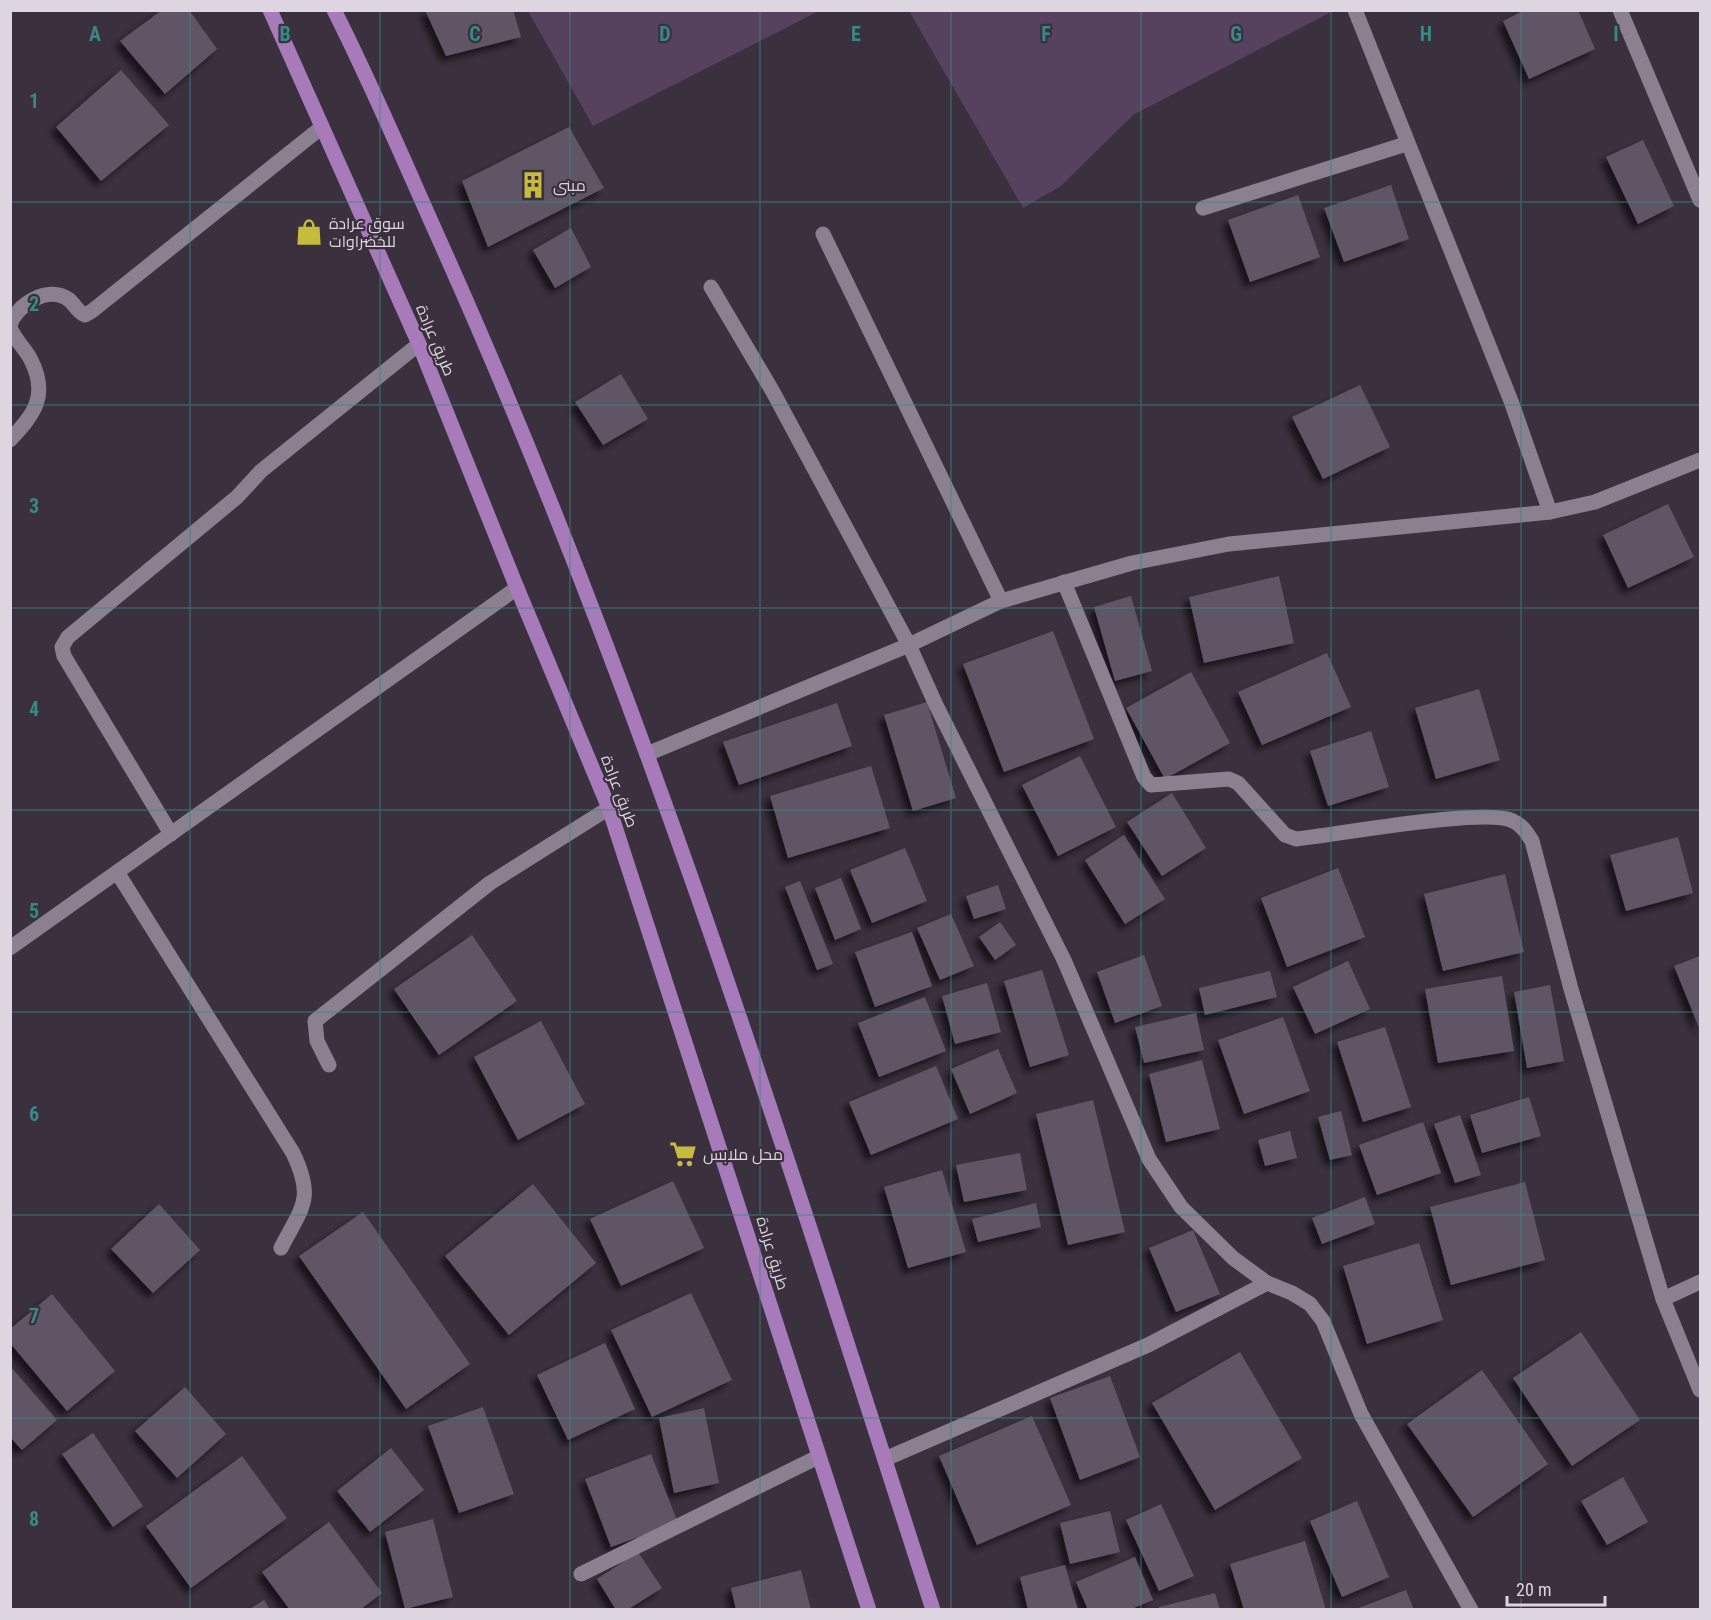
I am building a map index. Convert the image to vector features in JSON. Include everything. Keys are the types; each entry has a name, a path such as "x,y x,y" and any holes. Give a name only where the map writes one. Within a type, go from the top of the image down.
{"main road":[{"name":"طريق عرادة","path":"270,10 419,344 609,808 869,1610"},
{"path":"334,10 490,353 602,632 762,1083 933,1610"}],"street":[{"path":"1355,10 1406,144 1511,402 1550,512"},
{"path":"1620,10 1701,200"},
{"path":"10,440 33,414 39,400 39,382 31,359 10,326 14,312 32,300 50,294 65,297 81,314 86,315 186,233 322,127"},
{"path":"1203,208 1406,144"},
{"path":"823,234 1001,601"},
{"path":"711,287 773,392 909,645 936,705 1064,960 1149,1159 1180,1207 1233,1258 1267,1283 1292,1293 1310,1304 1323,1321 1361,1414 1471,1610"},
{"path":"171,834 73,670 62,647 68,637 237,497 261,471 419,344"},
{"path":"647,754 909,645 1001,601 1132,563 1229,544 1550,512 1595,502 1701,460"},
{"path":"1064,582 1144,777 1151,785 1156,787 1229,779 1238,783 1285,836 1296,839 1471,817 1512,820 1522,827 1532,841 1571,989 1663,1299 1701,1390"},
{"path":"10,948 517,588"},
{"path":"329,1065 317,1041 315,1020 490,883 609,808"},
{"path":"117,872 293,1153 303,1174 306,1198 281,1248"},
{"path":"1663,1299 1701,1282"},
{"path":"885,1460 1148,1345 1267,1283"},
{"path":"581,1574 818,1457"}],"shaded area":[{"path":"528,11 819,11 593,126"},
{"path":"909,11 1333,11 1133,115 1061,186 1023,208"}],"building":[{"path":"162,10 189,10 217,49 165,94 120,41"},
{"path":"425,10 513,10 521,37 446,56"},
{"path":"1525,10 1578,10 1595,49 1529,79 1503,21"},
{"path":"121,70 169,125 101,181 56,127"},
{"name":"مبنى","path":"569,127 604,188 488,247 462,181"},
{"path":"1643,140 1674,206 1638,224 1606,157"},
{"path":"1391,185 1409,239 1344,262 1324,208"},
{"path":"1298,195 1320,257 1250,282 1228,220"},
{"name":"مبنى","path":"571,228 591,267 555,288 533,250"},
{"path":"621,374 648,419 603,445 575,402"},
{"path":"1360,385 1390,447 1323,479 1292,417"},
{"path":"1668,504 1694,557 1628,588 1603,535"},
{"path":"1279,576 1294,643 1204,663 1189,597"},
{"path":"1131,596 1152,671 1115,681 1094,607"},
{"path":"1053,631 1094,739 1004,772 963,664"},
{"path":"1327,653 1351,707 1262,745 1238,692"},
{"path":"1191,672 1230,743 1165,779 1126,708"},
{"path":"1479,689 1500,760 1436,779 1415,708"},
{"path":"927,702 956,798 913,811 884,715"},
{"path":"837,703 852,746 739,785 723,742"},
{"path":"1371,731 1389,787 1328,806 1310,751"},
{"path":"1080,756 1116,827 1058,856 1022,785"},
{"path":"871,766 890,828 788,858 770,796"},
{"path":"1172,793 1206,848 1162,876 1127,822"},
{"path":"1124,835 1165,899 1125,924 1085,860"},
{"path":"1678,837 1693,893 1626,911 1610,855"},
{"path":"905,848 927,901 872,923 850,870"},
{"path":"1338,868 1365,937 1287,967 1261,898"},
{"path":"1505,874 1524,952 1443,971 1424,894"},
{"path":"841,878 861,929 835,940 815,888"},
{"path":"800,881 833,964 817,970 785,887"},
{"path":"998,885 1006,909 974,919 966,896"},
{"path":"951,914 974,966 940,980 917,928"},
{"path":"1000,922 1016,945 995,960 979,937"},
{"path":"912,932 932,986 875,1007 855,952"},
{"path":"472,935 517,1001 439,1055 394,989"},
{"path":"1144,955 1162,1006 1115,1023 1097,972"},
{"path":"1700,956 1700,1030 1674,966"},
{"path":"1348,961 1370,1009 1315,1034 1293,987"},
{"path":"1042,970 1069,1055 1030,1067 1004,981"},
{"path":"1270,971 1277,997 1205,1015 1199,988"},
{"path":"1502,976 1514,1051 1438,1063 1425,989"},
{"path":"987,983 1001,1032 955,1044 942,996"},
{"path":"1550,985 1564,1061 1527,1068 1514,992"},
{"path":"925,997 946,1051 879,1077 858,1023"},
{"path":"1196,1013 1204,1050 1144,1063 1135,1027"},
{"path":"1283,1017 1310,1091 1244,1114 1218,1040"},
{"path":"541,1021 585,1104 518,1140 474,1057"},
{"path":"1385,1027 1411,1107 1363,1122 1337,1042"},
{"path":"998,1049 1017,1093 970,1114 951,1069"},
{"path":"1202,1060 1220,1129 1166,1142 1149,1074"},
{"path":"936,1066 958,1119 871,1155 849,1102"},
{"path":"1529,1097 1541,1136 1482,1153 1470,1115"},
{"path":"1093,1100 1125,1232 1068,1245 1036,1114"},
{"path":"1341,1111 1352,1155 1330,1160 1318,1117"},
{"path":"1460,1115 1481,1175 1455,1183 1434,1124"},
{"path":"1423,1122 1441,1173 1377,1195 1359,1145"},
{"path":"1290,1131 1297,1158 1265,1166 1258,1140"},
{"path":"1020,1153 1027,1190 964,1202 956,1165"},
{"path":"942,1170 966,1252 908,1268 884,1187"},
{"path":"673,1181 704,1248 621,1286 590,1219"},
{"path":"1525,1182 1545,1260 1451,1285 1430,1207"},
{"path":"533,1184 596,1263 509,1335 445,1256"},
{"path":"1365,1197 1375,1224 1322,1244 1312,1218"},
{"path":"1036,1203 1041,1227 978,1242 972,1219"},
{"path":"159,1204 200,1250 153,1293 111,1249"},
{"path":"363,1212 470,1364 406,1409 299,1256"},
{"path":"1193,1230 1220,1294 1176,1312 1149,1248"},
{"path":"1419,1243 1443,1320 1367,1344 1343,1266"},
{"path":"691,1293 732,1380 652,1417 611,1330"},
{"path":"52,1294 115,1371 67,1411 10,1343 10,1329"},
{"path":"1581,1332 1640,1420 1572,1466 1513,1378"},
{"path":"605,1343 635,1409 568,1440 537,1375"},
{"path":"1240,1352 1302,1458 1215,1510 1152,1403"},
{"path":"10,1366 57,1420 22,1450 10,1437"},
{"path":"1482,1370 1548,1464 1473,1517 1407,1424"},
{"path":"1110,1376 1140,1457 1080,1480 1050,1398"},
{"path":"185,1387 226,1434 177,1478 135,1431"},
{"path":"483,1407 514,1494 459,1513 428,1426"},
{"path":"704,1408 719,1483 674,1493 659,1418"},
{"path":"1032,1416 1071,1505 977,1545 939,1456"},
{"path":"93,1433 143,1506 113,1527 62,1454"},
{"path":"391,1448 424,1490 370,1532 337,1491"},
{"path":"651,1454 678,1523 611,1547 585,1479"},
{"path":"242,1456 287,1518 191,1588 146,1526"},
{"path":"1623,1477 1648,1522 1607,1545 1581,1501"},
{"path":"1357,1501 1389,1577 1342,1597 1310,1521"},
{"path":"1161,1504 1194,1576 1159,1591 1126,1520"},
{"path":"1110,1511 1120,1552 1070,1564 1060,1523"},
{"path":"433,1519 453,1597 405,1609 385,1532"},
{"path":"329,1522 382,1593 360,1610 290,1610 262,1572"},
{"path":"1305,1541 1326,1610 1244,1610 1230,1564"},
{"path":"638,1552 662,1588 627,1610 616,1610 597,1579"},
{"path":"1135,1557 1153,1600 1129,1610 1088,1610 1076,1582"},
{"path":"1065,1565 1078,1610 1028,1610 1020,1577"},
{"path":"801,1570 811,1610 736,1610 731,1588"},
{"path":"1406,1590 1414,1610 1356,1609"},
{"path":"1215,1593 1220,1610 1159,1610 1159,1607"},
{"path":"264,1600 270,1610 248,1610"}],"place":[{"name":"مبنى","path":"533,185"},
{"name":"سوق عرادة للخضراوات","path":"309,232"},
{"name":"محل ملابس","path":"683,1154"}]}
